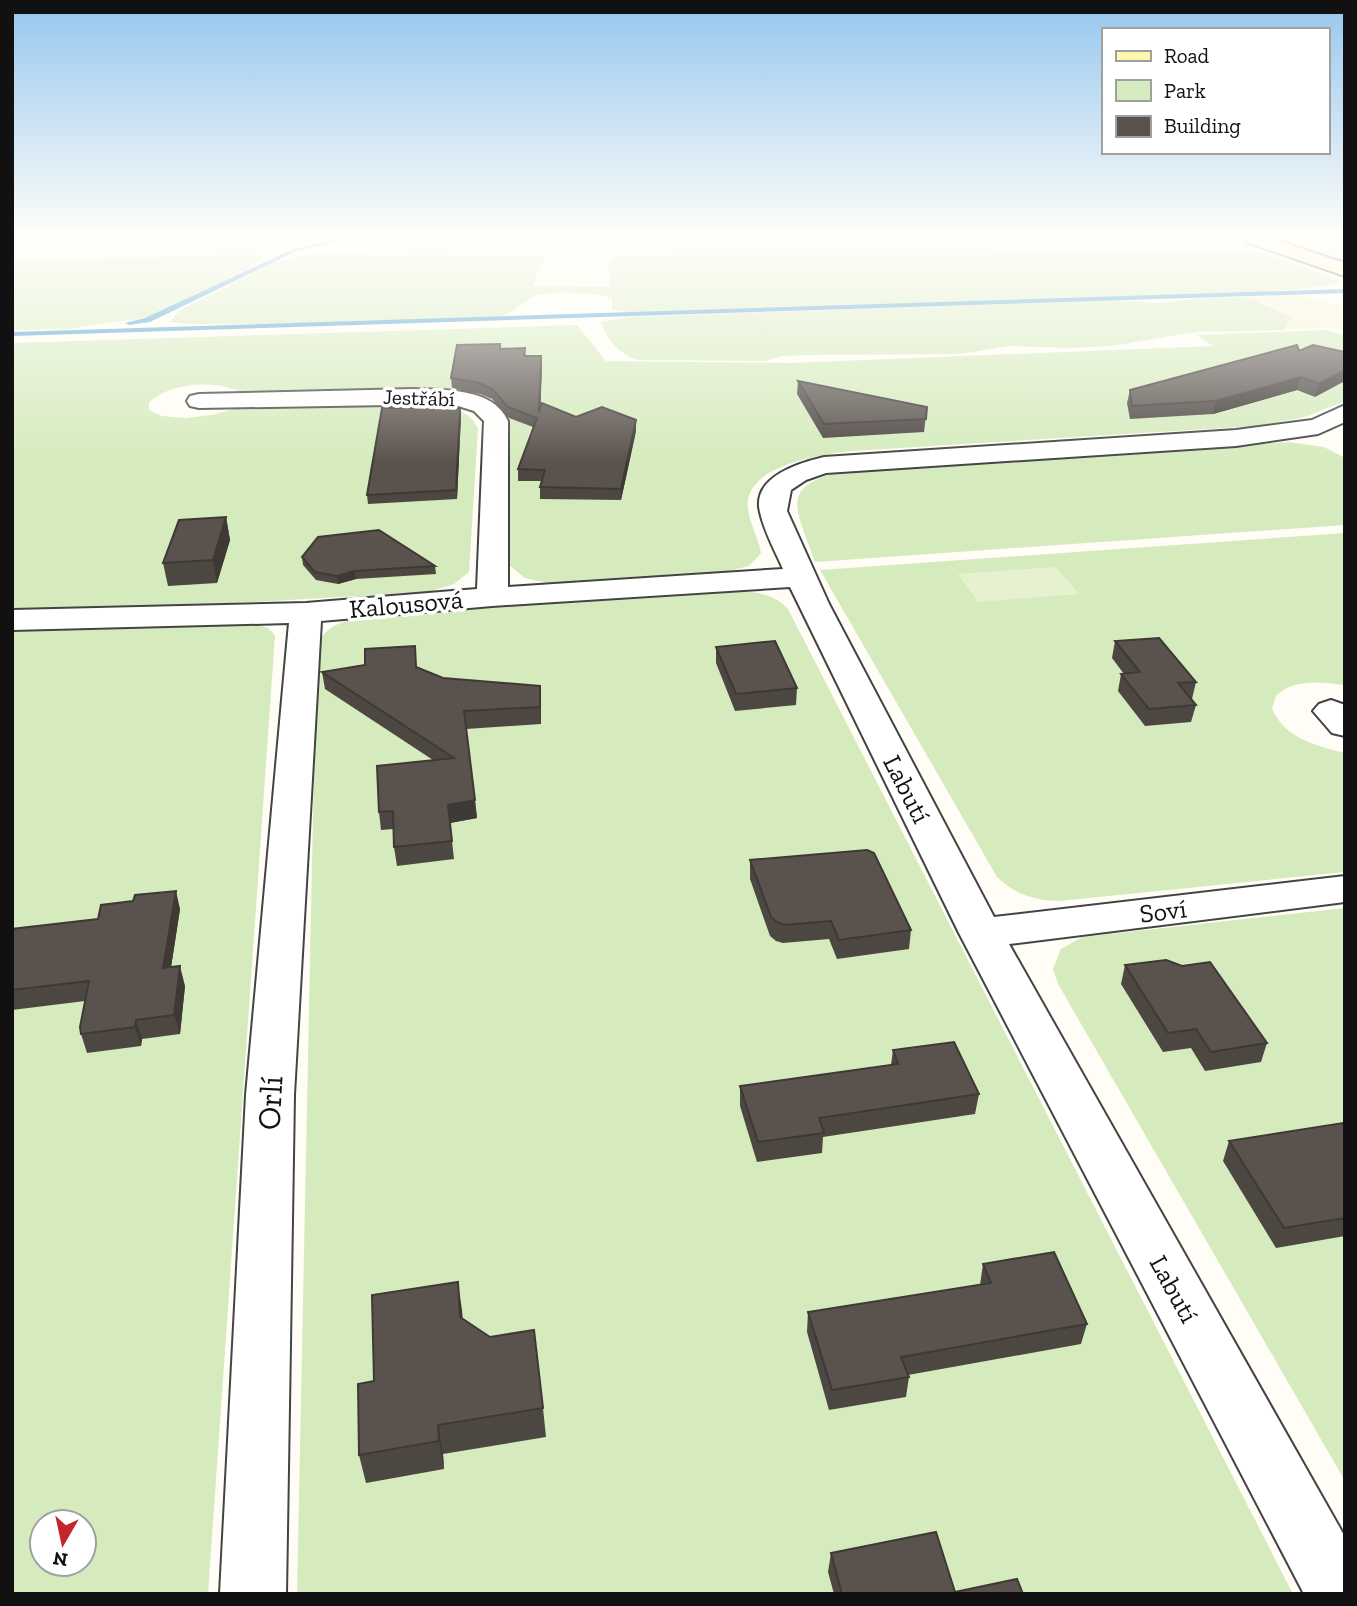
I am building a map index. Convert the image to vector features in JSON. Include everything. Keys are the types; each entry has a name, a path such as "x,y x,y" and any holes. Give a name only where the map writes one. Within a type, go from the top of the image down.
{"street":[{"name":"Jestřábí","path":"199,401 433,396 470,401 492,412 496,421 492,597"},
{"name":"Labutí","path":"1340,1594 981,933 800,577 772,511 772,500 776,489 787,479 824,465 1327,433 1345,412"},
{"name":"Kalousová","path":"12,620 306,613 492,597 800,577"},
{"name":"Orlí","path":"253,1594 270,1096 299,674 306,613"},
{"name":"Soví","path":"981,933 1345,889"}],"shaded area":[{"path":"1281,313 1345,313 1345,330 1332,327 1283,330 1291,319"}],"green space":[{"path":"12,313 157,313 149,317 69,329 12,330"},
{"path":"178,313 507,313 499,317 274,324 170,322"},
{"path":"744,313 1282,313 1292,318 1283,330 1196,332 1111,346 1009,346 960,354 806,355 782,356 765,361 638,360 615,346 606,335 601,322 628,317"},
{"path":"577,325 606,361 791,363 1213,346 1196,335 1325,330 1345,335 1345,401 1305,417 1256,426 852,451 808,458 776,469 753,488 748,506 761,553 749,566 721,573 548,583 525,578 509,565 510,385 434,390 248,393 218,385 185,386 156,397 149,403 149,410 162,416 185,418 212,415 244,406 430,403 464,413 475,422 478,429 469,572 454,584 429,592 146,608 12,608 12,343"},
{"path":"1288,442 1324,447 1345,458 1345,525 815,562 798,513 801,491 810,483 849,470"},
{"path":"1345,533 1345,685 1309,683 1291,686 1276,696 1272,709 1293,734 1313,744 1345,753 1345,872 1059,901 1026,895 997,877 820,570"},
{"path":"1056,567 1079,594 978,602 958,574"},
{"path":"725,591 767,595 788,609 1293,1594 297,1594 317,646 334,626 369,616"},
{"path":"253,623 268,628 275,635 208,1594 12,1594 12,626"},
{"path":"1345,908 1345,1481 1058,984 1053,969 1061,949 1082,937"}],"building":[{"path":"500,344 500,349 525,348 524,356 541,356 539,412 542,403 576,417 602,407 636,420 621,489 540,487 545,470 518,469 537,418 508,407 492,389 479,383 451,378 457,345"},
{"path":"1297,345 1299,351 1313,345 1345,352 1345,370 1319,384 1301,377 1216,401 1132,406 1130,390"},
{"path":"798,381 927,407 926,419 824,424"},
{"path":"382,408 460,408 456,490 367,495"},
{"path":"226,517 213,560 163,563 179,520"},
{"path":"379,530 435,566 354,571 337,576 315,572 302,557 318,537"},
{"path":"1159,638 1196,682 1178,683 1196,705 1149,709 1121,674 1140,672 1115,641"},
{"path":"775,641 797,688 736,694 716,647"},
{"path":"415,646 416,667 443,678 540,686 540,707 464,711 475,800 448,805 452,841 394,847 393,811 379,812 377,766 454,758 322,672 365,665 365,649"},
{"path":"867,850 874,853 911,930 839,940 831,921 784,925 777,922 771,917 750,860"},
{"path":"176,891 163,968 180,966 174,1015 136,1020 135,1027 81,1034 89,981 12,990 12,929 98,919 101,905 133,901 135,895"},
{"path":"1166,960 1182,966 1210,962 1267,1043 1211,1052 1196,1029 1168,1033 1125,965"},
{"path":"954,1042 979,1094 819,1118 824,1133 758,1142 740,1086 898,1064 893,1050"},
{"path":"1343,1123 1345,1218 1284,1228 1229,1141"},
{"path":"1054,1252 1087,1324 901,1357 909,1377 832,1390 808,1312 991,1283 983,1264"},
{"path":"458,1282 460,1317 490,1337 534,1330 543,1408 438,1425 439,1441 359,1455 358,1384 374,1381 372,1295"},
{"path":"936,1532 955,1592 1017,1579 1023,1594 842,1594 831,1553"}],"waterway":[{"path":"129,323 147,320 162,313"},
{"path":"12,334 665,313"}]}
